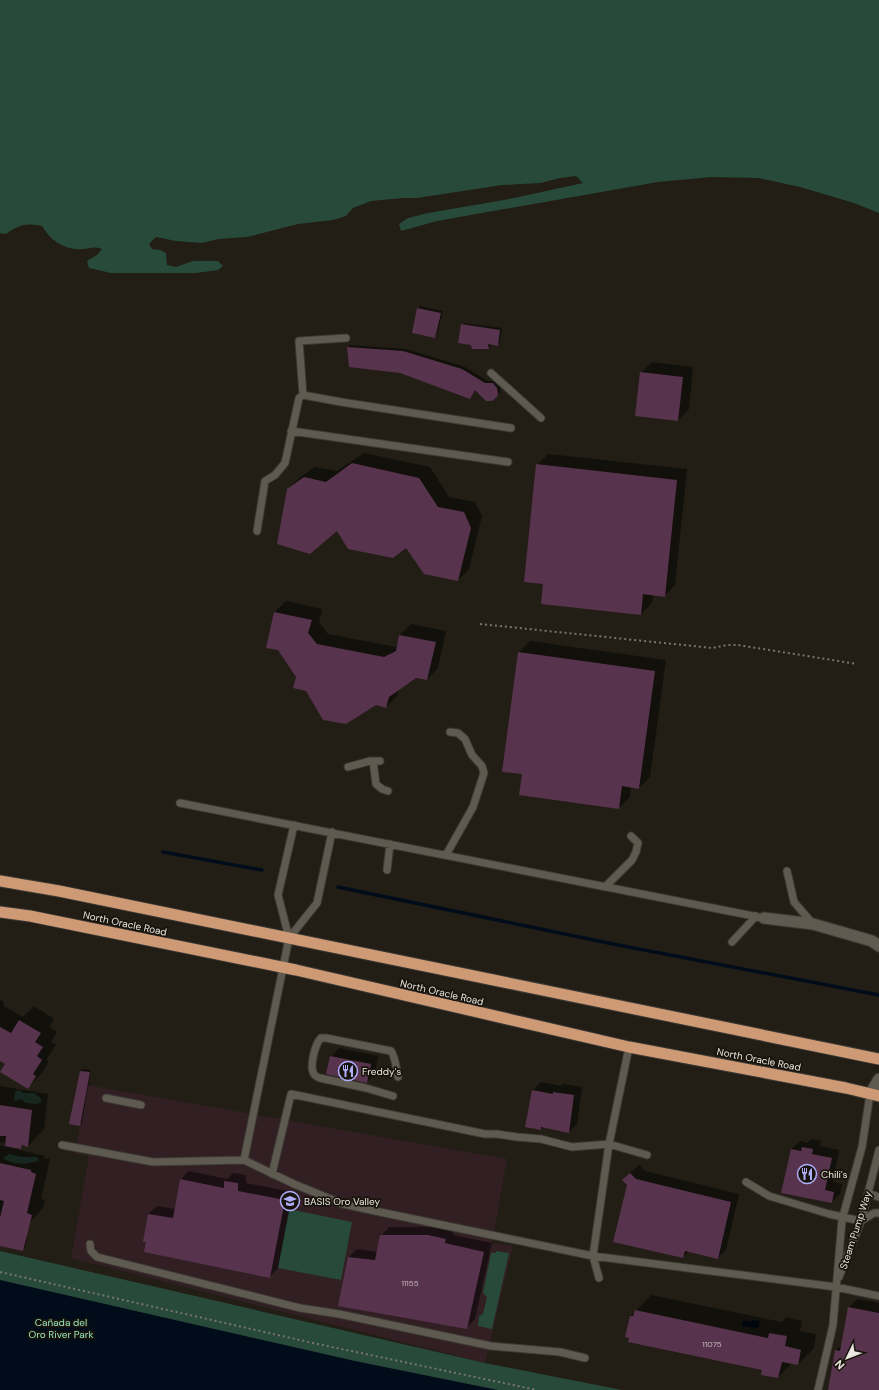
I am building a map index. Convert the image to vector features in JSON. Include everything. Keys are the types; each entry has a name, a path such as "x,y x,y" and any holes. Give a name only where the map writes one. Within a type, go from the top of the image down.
{"highway":[{"name":"North Oracle Road","path":"0,881 59,891 879,1059"},
{"name":"North Oracle Road","path":"0,912 30,916 283,968 630,1047 846,1088 874,1095"}],"street":[{"path":"760,917 812,924 872,941 879,946"},
{"path":"874,1095 879,1079"}],"lane":[{"path":"257,530 265,481 275,475 285,463 299,398 303,394 299,341 346,338"},
{"path":"491,373 540,418"},
{"path":"303,394 341,402 511,428"},
{"path":"292,431 508,462"},
{"path":"446,855 473,807 484,773 482,766 472,755 465,739 458,733 450,732"},
{"path":"348,767 358,763 377,761 376,784 382,789 388,791"},
{"path":"180,803 760,917"},
{"path":"244,1160 288,938 278,895 294,825"},
{"path":"288,938 317,903 332,832"},
{"path":"606,886 632,860 638,843 631,836"},
{"path":"387,870 390,844"},
{"path":"787,871 794,902 812,924"},
{"path":"732,942 760,917"},
{"path":"393,1096 366,1088 320,1078 315,1075 312,1071 312,1066 317,1042 321,1038 326,1038 391,1052 394,1056 398,1077"},
{"path":"600,1278 593,1256 609,1144 630,1047"},
{"path":"272,1174 291,1094 485,1134 541,1139 572,1147 609,1144 647,1155"},
{"name":"Steam Pump Way","path":"818,1390 834,1325 843,1217 874,1095"},
{"path":"106,1098 141,1106"},
{"path":"62,1146 153,1162 244,1160 294,1184 343,1204 593,1256 836,1287 879,1296"},
{"name":"Steam Pump Way","path":"836,1287 860,1220 879,1150"},
{"path":"746,1182 769,1196 843,1217 860,1220 874,1213 879,1213"},
{"path":"868,1193 879,1197"},
{"path":"90,1244 92,1251 97,1257 300,1308 347,1316 491,1346 560,1352 585,1358"}],"path":[{"path":"480,624 712,648 727,645 738,645 857,664"},
{"path":"0,1272 313,1343 537,1390"}],"shaded area":[{"name":"BASIS Oro Valley","path":"87,1085 507,1159 492,1243 513,1246 485,1363 71,1258 89,1156 75,1154"}],"green space":[{"path":"0,0 879,0 879,213 854,203 800,187 758,178 712,177 658,182 437,221 401,231 399,224 408,218 583,183 576,176 540,183 502,185 417,198 371,201 353,208 346,216 333,220 298,224 247,237 218,239 202,243 176,241 156,237 149,244 152,249 160,250 166,253 167,265 176,267 193,261 218,261 223,266 218,270 196,273 111,273 89,268 87,261 97,255 102,249 95,247 77,249 65,247 54,240 42,226 36,225 23,225 6,234 0,233"},
{"path":"19,1090 24,1093 35,1093 41,1099 41,1102 37,1104 25,1103 22,1099 14,1101 15,1092"},
{"path":"9,1154 23,1157 37,1157 39,1161 25,1163 11,1162 3,1158"},
{"path":"289,1209 352,1222 341,1280 278,1268"},
{"name":"Cañada del Oro River Park","path":"0,1251 485,1363 622,1390 0,1390"},
{"path":"496,1251 509,1253 492,1329 478,1326 479,1316 483,1314 487,1297 483,1293 491,1253 496,1253"}],"water":[{"name":"Cañada del Oro River Park","path":"0,1280 355,1361 498,1390 0,1390"},
{"path":"743,1320 751,1322 752,1320 760,1321 758,1328 742,1326"}],"building":[{"path":"417,308 441,313 435,338 412,333"},
{"path":"461,324 500,330 498,346 488,344 489,349 472,349 471,345 458,343"},
{"path":"347,347 403,351 462,369 485,383 493,383 497,388 498,394 492,401 486,401 475,390 470,399 400,373 349,367"},
{"path":"640,372 683,377 678,421 635,416"},
{"path":"352,463 419,478 438,507 464,512 471,528 458,581 424,574 406,548 393,558 348,549 337,531 310,554 277,544 287,489 304,477 326,482"},
{"path":"536,464 677,480 665,597 643,594 641,615 541,604 543,584 524,582"},
{"path":"274,612 312,620 308,633 317,644 384,657 396,651 399,635 436,642 427,680 416,678 389,697 386,708 376,705 346,724 323,720 306,691 293,688 296,677 278,650 266,648"},
{"path":"518,652 655,671 639,789 622,786 619,809 519,795 522,774 502,772"},
{"path":"19,1020 41,1033 35,1042 43,1047 37,1056 42,1060 33,1074 36,1076 28,1089 0,1072 5,1064 0,1061 0,1027 11,1033"},
{"name":"Freddy's","path":"330,1056 371,1064 367,1083 326,1074"},
{"path":"80,1071 90,1072 80,1126 69,1124"},
{"path":"532,1090 553,1094 553,1092 574,1095 569,1133 541,1127 541,1130 525,1127"},
{"path":"0,1105 32,1110 28,1147 22,1145 21,1149 5,1146 6,1136 0,1136"},
{"name":"Chili's","path":"802,1147 813,1149 812,1154 832,1158 825,1190 834,1192 832,1203 781,1193 791,1149 801,1151"},
{"path":"0,1163 31,1170 31,1172 36,1174 27,1213 32,1215 23,1251 0,1246 0,1218 4,1201 0,1200"},
{"path":"630,1173 636,1179 731,1202 718,1259 685,1251 683,1258 613,1242 627,1185 622,1180"},
{"path":"180,1179 224,1188 224,1181 238,1183 238,1191 285,1200 270,1278 144,1252 146,1242 143,1242 148,1214 173,1218"},
{"name":"BASIS Oro Valley","path":"380,1235 428,1235 446,1239 445,1243 484,1252 467,1329 338,1306 348,1257 375,1260"},
{"path":"848,1307 879,1313 879,1390 828,1390 835,1350 840,1351"},
{"path":"635,1310 768,1338 769,1333 787,1336 785,1346 801,1350 798,1365 782,1362 778,1378 761,1375 762,1370 628,1342 629,1338 625,1337 630,1316 633,1316"}],"waterway":[{"path":"163,852 262,870"},
{"path":"338,887 618,945 879,995"}],"place":[{"name":"Freddy's","path":"348,1071"},
{"name":"Chili's","path":"807,1174"},
{"name":"BASIS Oro Valley","path":"290,1201"}]}
